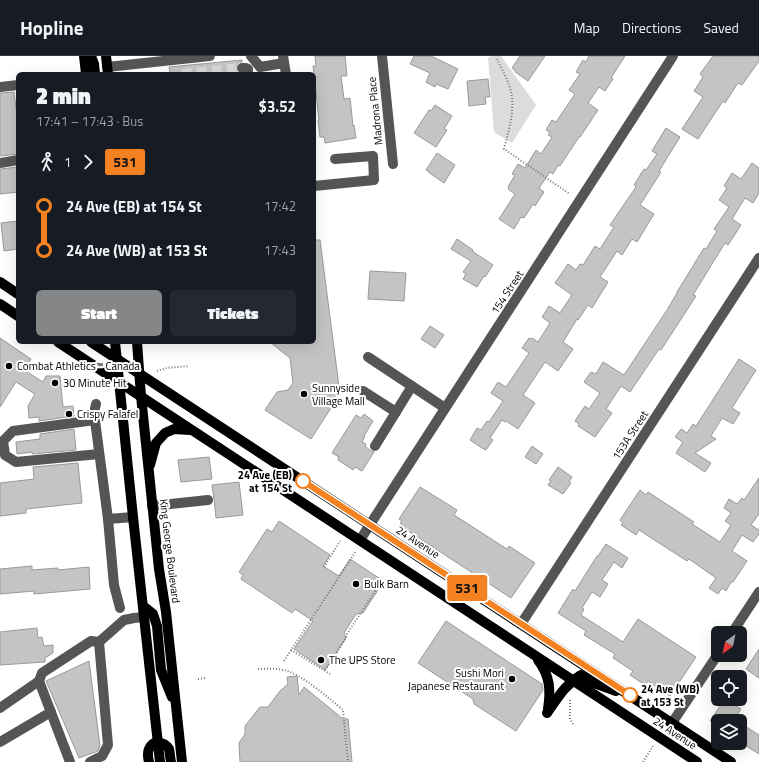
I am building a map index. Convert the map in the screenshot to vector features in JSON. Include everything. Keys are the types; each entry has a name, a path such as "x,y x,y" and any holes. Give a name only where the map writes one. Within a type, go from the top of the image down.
{"main road":[{"path":"84,56 86,72"},
{"path":"92,56 95,72"},
{"path":"106,56 108,70"},
{"path":"0,282 16,293"},
{"path":"0,304 16,315"},
{"name":"24 Avenue","path":"61,344 697,762"},
{"name":"24 Avenue","path":"94,344 731,762"},
{"path":"115,344 160,762"},
{"name":"King George Boulevard","path":"137,344 140,396 159,569 166,612 182,762"},
{"path":"149,470 156,443 165,433 174,428 192,430"},
{"path":"143,606 152,614 157,626 161,670 176,707"},
{"path":"536,657 544,668 549,684 550,698 548,713 563,690 581,675 594,683 632,697"},
{"path":"149,762 148,749 153,744 158,742 164,744 169,750 171,762"}],"street":[{"path":"108,70 158,59 210,56"},
{"path":"251,56 260,70 284,60 286,72"},
{"name":"Madrona Place","path":"382,56 393,164"},
{"name":"154 Street","path":"360,540 674,56"},
{"path":"0,87 16,85"},
{"path":"316,186 374,180 373,156 335,159"},
{"path":"0,163 16,160"},
{"name":"153A Street","path":"521,624 759,258"},
{"path":"368,357 446,408"},
{"path":"375,446 412,386"},
{"path":"363,390 396,412"},
{"path":"96,404 94,413 108,519 114,585 120,608"},
{"path":"95,420 14,431 3,441 5,454 16,462 99,454"},
{"path":"152,506 208,500"},
{"path":"108,519 133,516"},
{"path":"737,626 759,592"},
{"path":"0,708 39,681 42,673 91,641 99,642 124,620 144,617"},
{"path":"90,762 102,756 108,745 99,642"},
{"path":"672,723 713,662"},
{"path":"39,681 70,762"},
{"path":"0,742 51,712"}],"path":[{"path":"497,59 510,87 512,100 511,116 504,149 570,194"},
{"path":"157,371 167,368 189,366"},
{"path":"324,567 339,543"},
{"path":"284,661 356,551"},
{"path":"325,670 346,638 346,634 379,584 382,586 387,579"},
{"path":"291,650 330,674"},
{"path":"258,669 284,670 297,676 318,689 343,710 348,762"},
{"path":"198,679 205,678"},
{"path":"570,694 570,719 573,724"},
{"path":"643,762 653,746"}],"shaded area":[{"path":"491,56 501,56 536,105 512,143 494,132 488,58"}],"building":[{"path":"315,56 345,56 347,76 341,76 344,99 350,98 356,138 325,143 324,137 320,137 316,93 316,72 314,72 313,66 316,66"},
{"path":"414,56 431,56 458,69 448,89 436,84 435,87 426,82 430,73 410,64"},
{"path":"520,56 545,56 528,81 515,72 512,68"},
{"path":"589,56 625,56 611,78 613,79 605,91 599,87 588,103 598,110 560,166 558,165 553,174 550,172 539,188 544,192 535,206 533,204 524,218 521,217 514,229 499,219 515,194 508,189 515,175 512,174 518,164 525,168 536,150 541,154 552,137 548,135 550,132 546,130 552,120 556,122 575,94 569,90 580,74 576,72 583,60 586,62"},
{"path":"713,56 759,56 759,61 742,85 738,83 725,103 723,101 698,139 682,129 703,97 694,91 703,77 700,74"},
{"path":"242,60 242,62 237,64 237,72 170,72 169,67"},
{"path":"488,79 490,97 485,97 486,104 469,106 467,81"},
{"path":"14,92 16,108 16,154 0,156 0,93"},
{"path":"435,105 452,116 444,129 447,130 436,147 414,133 429,110 431,111"},
{"path":"666,128 680,137 659,171 661,172 640,205 654,214 637,242 632,239 622,255 617,251 600,277 608,282 592,308 588,305 578,320 577,319 563,342 573,349 558,371 545,362 523,395 535,403 518,429 502,420 490,438 493,440 486,450 482,448 470,440 477,428 481,430 487,421 489,422 503,401 491,393 498,382 506,387 529,353 522,348 529,338 532,338 538,342 550,323 542,317 549,306 560,313 572,295 555,283 568,264 576,270 580,264 583,265 595,246 600,249 614,227 610,225 636,187 634,185 644,169 646,170 657,154 652,151"},
{"path":"437,153 455,165 444,183 426,170"},
{"path":"752,163 759,168 759,193 753,203 745,198 732,219 741,225 728,245 725,243 693,295 696,296 661,350 659,349 630,392 621,386 606,409 612,413 595,437 578,426 579,424 575,421 585,406 589,409 600,393 584,382 591,372 596,374 603,362 624,375 667,310 704,248 706,249 717,231 714,229 729,207 719,200 727,188 724,186 732,173 741,179"},
{"path":"16,167 16,192 0,194 0,169"},
{"path":"16,221 16,249 4,251 1,223"},
{"path":"457,239 493,265 477,287 463,279 466,274 463,272 471,261 451,249"},
{"path":"316,240 320,240 340,394 311,439 265,410 277,392 288,390 293,383 290,358 272,344 316,344"},
{"path":"370,271 406,273 404,301 368,299"},
{"path":"430,326 444,335 435,348 421,339"},
{"path":"0,338 31,359 24,370 43,382 46,376 60,376 63,407 73,406 74,416 39,421 39,417 29,418 28,406 35,394 16,382 0,407"},
{"path":"739,359 756,370 732,408 740,413 733,424 722,418 711,436 716,439 695,453 711,463 705,472 676,453 683,442 675,437 681,429 687,433 693,424 696,426"},
{"path":"364,414 373,421 362,442 374,452 362,471 355,467 353,470 338,460 339,457 332,453 356,415 361,418"},
{"path":"74,429 76,450 17,454 16,442 40,439 40,434"},
{"path":"532,446 543,454 536,464 525,457"},
{"path":"209,457 212,479 181,482 178,460"},
{"path":"78,463 82,503 26,509 26,513 0,516 0,483 34,479 33,467"},
{"path":"558,467 572,477 569,482 571,483 563,494 548,485 551,481 549,480"},
{"path":"759,478 759,514 751,525 759,530 759,534 753,542 742,535 732,551 747,561 726,591 722,588 718,594 709,588 716,578 689,559 687,561 639,530 636,535 621,525 623,523 620,520 640,490 646,495 648,492 694,522 692,524 720,542 731,525 725,521 731,513 724,508 729,499 737,504 742,498 744,500"},
{"path":"239,482 243,515 216,518 212,485"},
{"path":"420,487 457,510 454,515 507,549 509,546 535,563 511,598 402,527 403,525 400,523 402,521 399,519"},
{"path":"279,521 330,555 323,566 339,576 350,559 382,580 379,586 380,587 363,613 356,614 344,633 346,638 325,670 294,649 313,621 295,609 292,613 241,579 243,575 239,572 267,529 272,532"},
{"path":"606,544 628,558 622,568 614,562 602,580 608,584 600,597 592,592 582,608 584,609 581,615 623,642 638,619 696,657 670,696 648,681 645,685 630,675 633,671 613,658 615,654 584,635 586,631 558,613 573,589 575,591"},
{"path":"32,566 32,570 58,568 58,570 89,567 90,589 34,594 34,591 0,594 0,569"},
{"path":"446,621 542,684 543,690 516,731 474,704 473,699 418,663"},
{"path":"37,628 38,638 42,637 44,646 53,645 53,653 45,658 45,662 0,665 0,632"},
{"path":"759,649 759,678 746,669"},
{"path":"89,661 100,746 98,751 79,758 46,681"},
{"path":"297,676 299,695 304,687 343,719 348,719 352,762 240,762 239,743 245,734 245,726 260,707 268,707 280,691 288,684 287,677"},
{"path":"720,706 736,706 741,709 738,714 715,714"},
{"path":"747,727 759,735 759,754 747,746"}],"tunnel":[{"path":"202,72 242,68"}],"bus line":[{"name":"531","path":"303,481 630,695"}],"place":[{"name":"Combat Athletics™ Canada","path":"9,366"},
{"name":"30 Minute Hit","path":"55,383"},
{"name":"Sunnyside Village Mall","path":"304,394"},
{"name":"Crispy Falafel","path":"69,414"},
{"name":"24 Ave (EB) at 154 St","path":"303,481"},
{"name":"Bulk Barn","path":"356,584"},
{"name":"The UPS Store","path":"321,660"},
{"name":"Sushi Mori Japanese Restaurant","path":"512,679"},
{"name":"24 Ave (WB) at 153 St","path":"630,695"}]}
